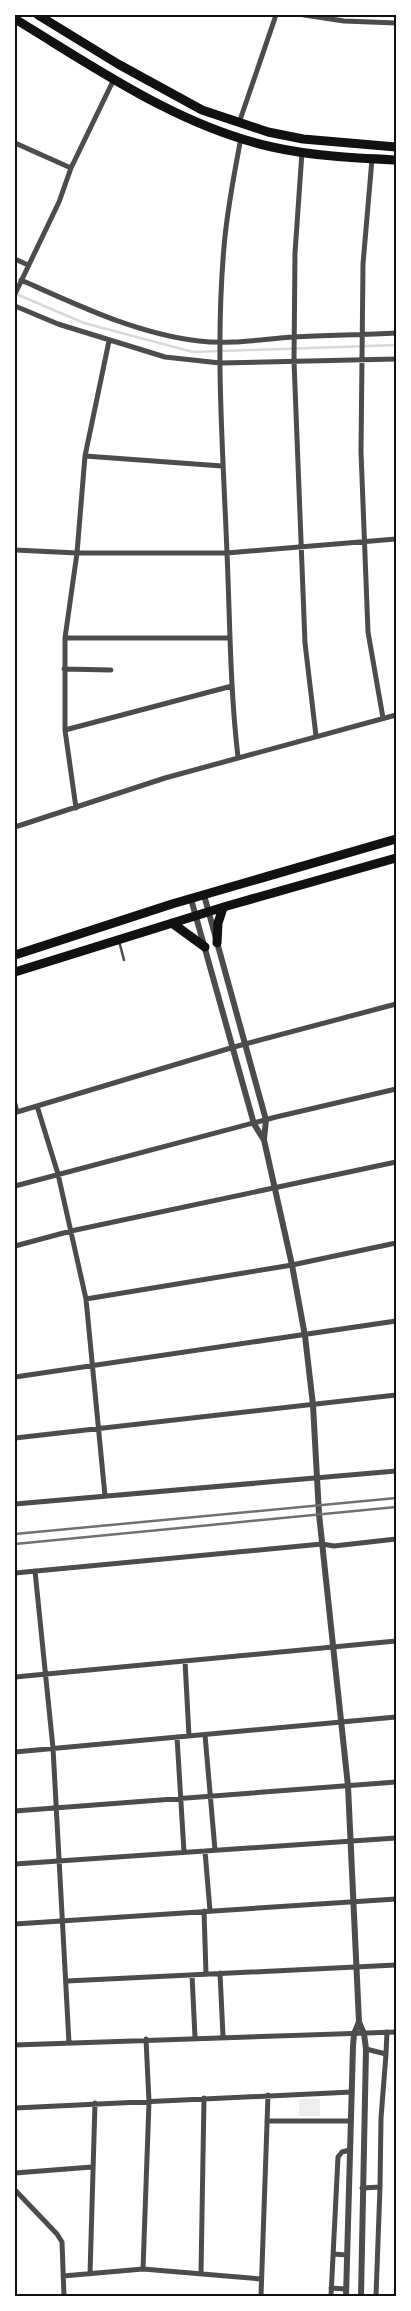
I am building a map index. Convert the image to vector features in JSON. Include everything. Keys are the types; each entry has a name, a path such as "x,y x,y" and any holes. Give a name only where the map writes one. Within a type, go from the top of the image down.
{"highway":[{"path":"38,15 118,64 202,110 239,123 303,139 396,146"},
{"path":"15,19 114,79 200,124 241,138 302,152 396,160"},
{"path":"355,157 356,144"},
{"path":"15,955 190,899 396,839"},
{"path":"15,972 208,912 396,858"},
{"path":"217,943 218,923 223,908"},
{"path":"172,923 205,947"}],"street":[{"path":"239,123 276,15"},
{"path":"304,15 344,21 396,23"},
{"path":"15,294 59,202 71,168 114,79"},
{"path":"238,757 232,686 222,466 220,362 224,247 230,194 241,138"},
{"path":"15,143 71,168"},
{"path":"302,152 295,253 295,359 300,548 305,643 316,736"},
{"path":"372,159 363,264 361,452 366,540 368,632 383,718"},
{"path":"15,259 28,265"},
{"path":"20,282 84,308 168,336 221,344 295,338 362,337 396,333"},
{"path":"15,306 58,324 165,356 220,362 295,359 396,359"},
{"path":"76,808 65,730 65,638 77,553 85,456 110,341"},
{"path":"85,456 222,466"},
{"path":"15,550 77,553 227,553 396,539"},
{"path":"65,638 230,638"},
{"path":"64,669 111,670"},
{"path":"65,730 232,686"},
{"path":"15,827 165,778 396,715"},
{"path":"204,895 266,1120 264,1140"},
{"path":"190,899 234,1047 254,1124 264,1140 292,1265 305,1336 313,1405 322,1544 348,1786 359,2022 364,2034 366,2049 361,2296"},
{"path":"15,1104 16,1112 234,1047 396,1004"},
{"path":"15,1186 266,1120 396,1089"},
{"path":"37,1106 58,1174 86,1299 105,1496"},
{"path":"15,1246 71,1231 396,1162"},
{"path":"86,1299 292,1265 396,1243"},
{"path":"15,1377 305,1336 396,1321"},
{"path":"15,1438 396,1395"},
{"path":"15,1504 396,1471"},
{"path":"15,1573 322,1544 334,1546 396,1540"},
{"path":"35,1571 47,1674 53,1748 64,1920 69,2043"},
{"path":"15,1677 396,1641"},
{"path":"185,1661 189,1736"},
{"path":"15,1752 396,1716"},
{"path":"205,1735 215,1850"},
{"path":"177,1738 184,1852"},
{"path":"15,1811 396,1782"},
{"path":"15,1864 396,1838"},
{"path":"206,1851 210,1911"},
{"path":"15,1924 396,1899"},
{"path":"204,1911 206,1974"},
{"path":"67,1981 396,1966"},
{"path":"220,1973 223,2036"},
{"path":"192,1975 195,2037"},
{"path":"332,2288 346,2293 354,2034 359,2022"},
{"path":"376,2296 381,2118 387,2032"},
{"path":"15,2045 223,2036 396,2032"},
{"path":"143,2269 149,2102 146,2039"},
{"path":"366,2049 386,2054"},
{"path":"15,2108 352,2092"},
{"path":"261,2296 268,2095"},
{"path":"201,2273 204,2098"},
{"path":"90,2274 95,2103"},
{"path":"267,2121 351,2121"},
{"path":"331,2296 338,2157 342,2152 350,2150"},
{"path":"15,2173 92,2167"},
{"path":"337,2186 349,2186"},
{"path":"362,2188 380,2187"},
{"path":"15,2190 62,2242 64,2296"},
{"path":"336,2219 348,2219"},
{"path":"333,2254 347,2255"},
{"path":"63,2276 143,2269 261,2279"}],"lane":[{"path":"119,940 124,960"}],"shaded area":[{"path":"299,2099 320,2099 320,2116 299,2116"}],"waterway":[{"path":"16,294 84,323 193,352 396,345"}],"railway":[{"path":"15,1534 396,1498"},
{"path":"15,1544 396,1507"}]}
